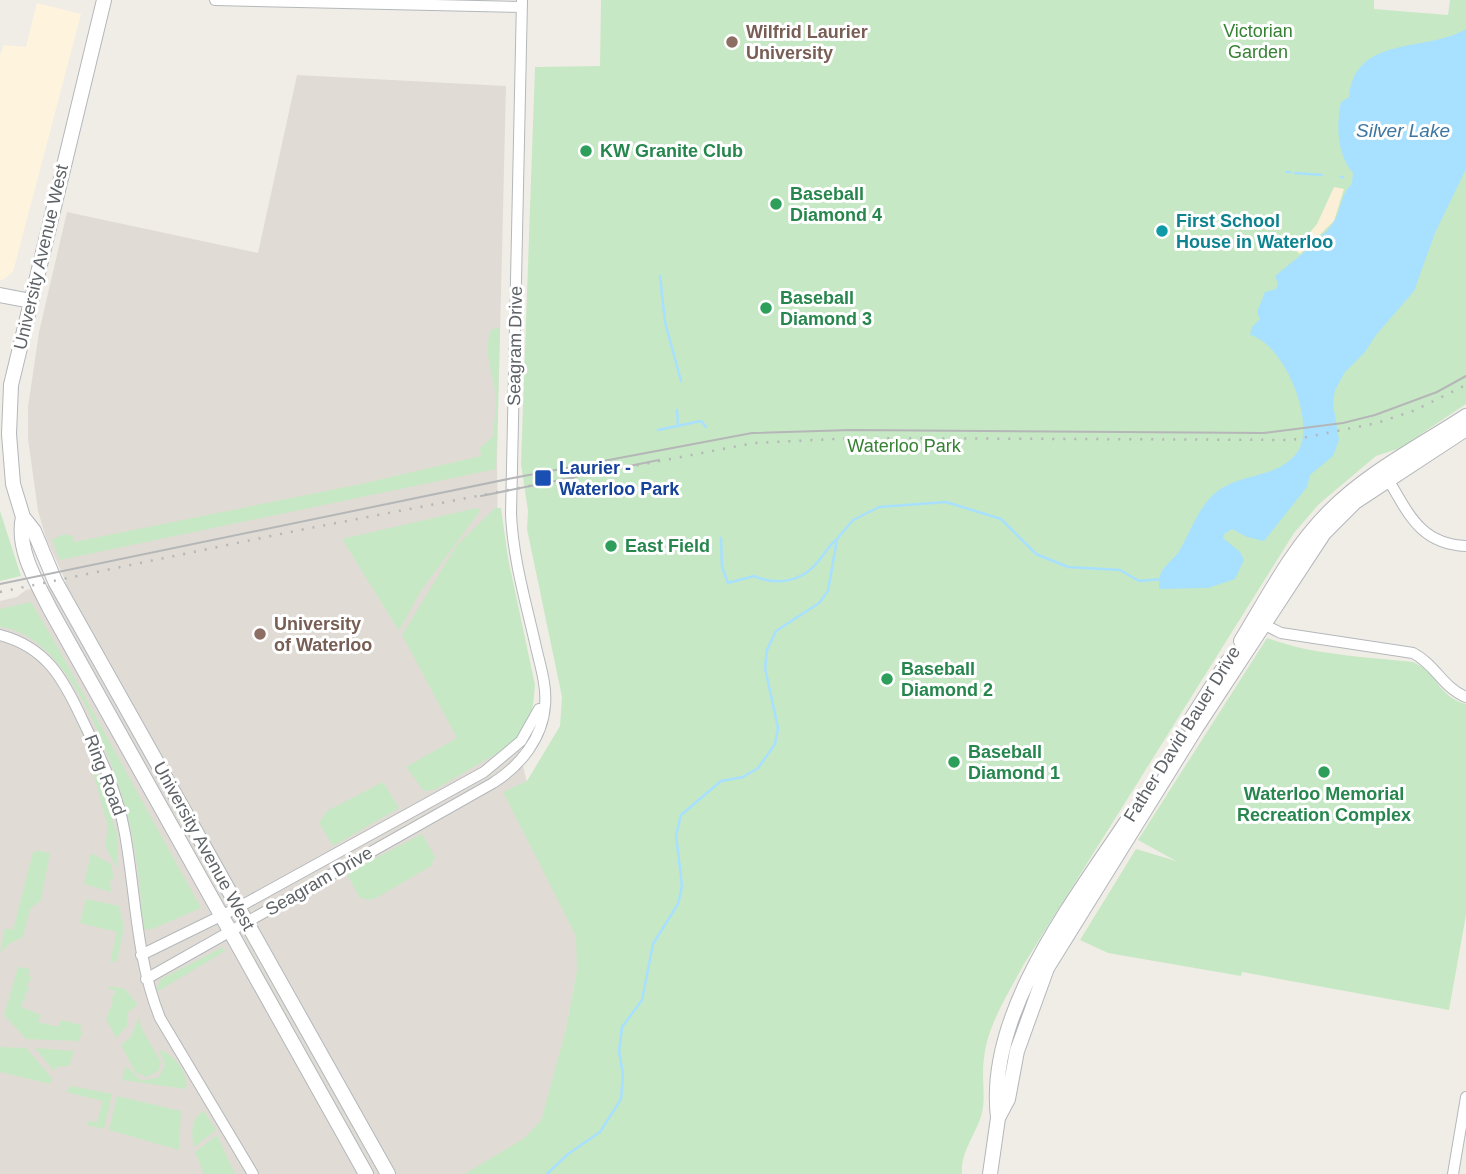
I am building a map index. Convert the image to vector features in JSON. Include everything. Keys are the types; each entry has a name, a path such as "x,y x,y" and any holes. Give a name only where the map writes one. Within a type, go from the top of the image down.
{"main road":[{"name":"University Avenue West","path":"104,0 31,301 9,405 11,470 23,517 34,531 55,581 388,1174"},
{"path":"0,295 31,301"},
{"name":"Father David Bauer Drive","path":"1385,475 1466,416"},
{"name":"Father David Bauer Drive","path":"990,1174 999,1118 996,1095 1005,1048 1017,1007 1036,962 1259,621 1315,527 1353,491 1466,429"},
{"name":"University Avenue West","path":"23,517 20,532 38,584 89,682 366,1174"}],"street":[{"path":"215,0 522,3"},
{"name":"Seagram Drive","path":"231,933 505,775 526,753 536,736 545,704 544,689 515,552 511,514 522,3"},
{"path":"1385,475 1428,537 1444,544 1466,546"},
{"path":"1259,621 1281,633 1413,653 1428,663 1447,687 1466,697"},
{"name":"Ring Road","path":"0,635 32,647 62,677 105,768 125,834 141,954 146,979 160,1018 253,1174"},
{"name":"Seagram Drive","path":"222,917 505,757 530,729 544,689"},
{"path":"141,954 222,917"},
{"path":"146,979 231,933"},
{"path":"1453,1174 1466,1097"}],"shaded area":[{"path":"37,3 81,14 13,272 0,280 0,55 4,45 26,47"},
{"name":"University of Waterloo","path":"297,75 506,86 497,460 498,545 516,733 526,779 586,924 547,1129 495,1174 0,1174 0,601 17,597 26,590 66,582 46,538 38,511 28,439 28,407 39,332 67,212 258,253"}],"green space":[{"name":"Waterloo Park","path":"601,0 1374,0 1374,9 1448,15 1450,0 1466,0 1466,404 1400,448 1376,456 1319,504 1294,533 1005,998 986,1045 982,1113 966,1150 962,1174 465,1174 523,1139 541,1121 566,1029 577,970 576,936 503,792 527,781 560,726 562,697 527,529 528,511 521,464 535,67 600,66"},
{"path":"500,327 496,469 60,560 52,540 64,534 73,536 74,542 361,484 481,456 480,448 493,436 496,407 488,353 489,338 491,330"},
{"path":"477,508 480,511 420,592 399,631 342,539"},
{"path":"495,508 501,508 508,558 535,685 533,705 529,719 511,745 434,790 424,791 406,767 457,738 402,635 457,545"},
{"path":"0,511 21,576 0,581"},
{"path":"31,602 201,908 150,930 143,928 138,872 128,817 99,734 67,675 47,652 25,635 0,627 0,609"},
{"name":"Waterloo Memorial Recreation Complex","path":"1267,638 1320,652 1413,662 1427,671 1449,696 1466,704 1466,915 1449,1010 1242,972 1241,976 1108,953 1080,940 1136,849 1176,861 1138,840"},
{"path":"94,763 117,834 117,868 105,846 108,827 91,765"},
{"path":"383,782 399,808 333,846 319,823 327,811"},
{"path":"422,834 435,857 431,866 376,898 368,900 359,897 348,876 349,872"},
{"path":"33,852 50,853 41,900 30,909 23,937 9,944 0,953 5,928 13,930"},
{"path":"91,853 111,864 114,880 110,879 111,892 84,884"},
{"path":"86,899 119,906 124,927 117,961 110,962 117,932 80,923"},
{"path":"223,947 225,951 155,993 161,979"},
{"path":"18,967 30,969 28,976 32,977 26,986 30,988 24,996 26,1001 23,1000 21,1007 41,1015 38,1022 59,1027 61,1020 81,1025 80,1031 83,1031 79,1041 26,1039 4,1015"},
{"path":"108,988 125,989 138,1005 128,1012 127,1026 116,1038 106,1019 113,1001 111,996 114,997 115,991"},
{"path":"139,1017 141,1027 161,1063 158,1071 147,1077 135,1072 121,1045 131,1037"},
{"path":"0,1047 26,1048 52,1078 50,1084 0,1072"},
{"path":"35,1048 74,1051 69,1066 56,1067 54,1071"},
{"path":"159,1050 179,1065 185,1077 186,1089 122,1080 126,1066 142,1081 159,1077 165,1065"},
{"path":"71,1086 112,1094 104,1129 87,1125 87,1121 97,1122 103,1101 66,1092"},
{"path":"117,1096 181,1111 179,1150 109,1130"},
{"path":"204,1111 216,1130 194,1147 193,1126"},
{"path":"217,1135 235,1174 204,1174 195,1152"}],"sand":[{"path":"1334,187 1344,189 1334,221 1300,254 1295,250 1317,224"}],"water":[{"name":"Silver Lake","path":"1466,29 1466,169 1435,233 1414,291 1365,352 1345,372 1335,390 1333,403 1339,440 1333,456 1310,475 1307,487 1264,541 1247,537 1232,529 1224,534 1223,538 1240,552 1244,560 1235,579 1208,588 1159,589 1162,570 1178,553 1200,511 1212,496 1228,485 1288,462 1296,454 1302,441 1301,406 1286,369 1263,341 1250,335 1252,327 1260,319 1257,312 1265,292 1276,289 1278,283 1275,276 1333,223 1345,192 1352,184 1353,173 1341,149 1339,120 1341,102 1349,97 1354,77 1364,63 1378,54 1450,36"}],"waterway":[{"path":"1295,173 1322,175"},
{"path":"660,276 665,322 681,381"},
{"path":"677,410 678,426"},
{"path":"658,430 701,421 706,427"},
{"path":"547,1174 568,1154 600,1132 621,1099 623,1075 619,1051 622,1027 642,1000 653,944 678,904 682,886 676,835 681,815 721,781 743,777 758,768 775,744 778,728 765,668 767,650 776,631 819,603 828,591 837,539 853,520 879,507 946,502 1001,519 1036,554 1068,567 1120,570 1139,581 1163,579"},
{"path":"721,538 722,567 728,583 754,576 770,581 786,581 802,576 837,539"}],"tram line":[{"path":"0,584 513,478 752,433 851,430 1264,433 1343,423 1375,415 1437,392 1466,376"},
{"path":"481,496 659,460"}],"railway":[{"path":"0,592 300,530 754,443 855,438 1292,440 1377,423 1413,411 1466,385"}],"place":[{"name":"Wilfrid Laurier University","path":"732,42"},
{"name":"KW Granite Club","path":"586,151"},
{"name":"Baseball Diamond 4","path":"776,204"},
{"name":"First School House in Waterloo","path":"1162,231"},
{"name":"Baseball Diamond 3","path":"766,308"},
{"name":"Laurier - Waterloo Park","path":"543,478"},
{"name":"East Field","path":"611,546"},
{"name":"University of Waterloo","path":"260,634"},
{"name":"Baseball Diamond 2","path":"887,679"},
{"name":"Baseball Diamond 1","path":"954,762"},
{"name":"Waterloo Memorial Recreation Complex","path":"1324,772"}],"park label":[{"name":"Victorian Garden","path":"1258,41"}]}
